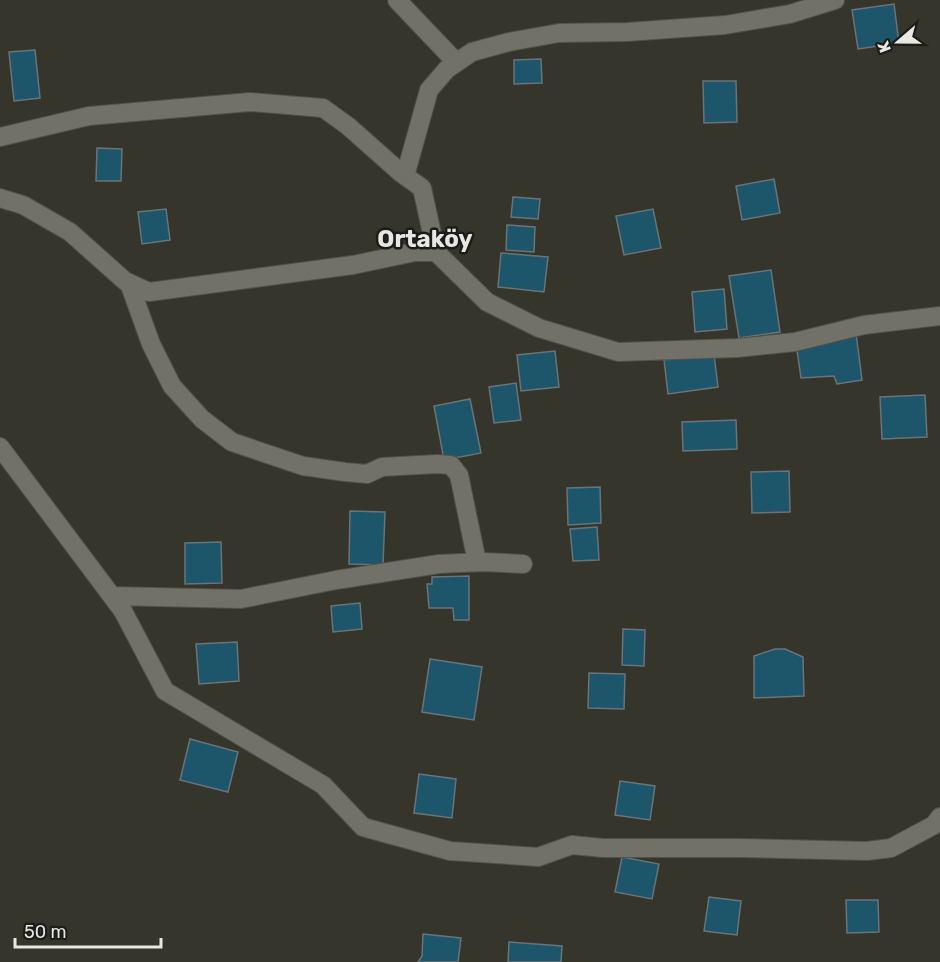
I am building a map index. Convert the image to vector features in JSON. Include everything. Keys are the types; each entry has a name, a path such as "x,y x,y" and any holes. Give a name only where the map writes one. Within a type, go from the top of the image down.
{"street":[{"path":"397,0 456,62"},
{"path":"405,176 429,90 447,69 472,52 509,42 559,33 627,32 725,25 790,14 835,0"},
{"path":"0,137 89,116 250,102 322,108 348,126 422,189 436,252 487,302 539,328 618,352 737,348 795,342 864,325 940,316"},
{"path":"0,198 23,205 70,232 129,283 149,292 353,265 415,252 436,252"},
{"path":"129,283 151,344 172,386 202,419 232,441 303,466 367,474 382,467 451,465 459,475 477,562"},
{"path":"0,447 123,611 165,691 323,786 363,827 450,851 538,857 572,845 603,848 867,851 891,848 934,825 940,817"},
{"path":"112,596 241,599 336,580 440,564 477,562 523,564"}],"building":[{"path":"894,4 899,43 858,49 852,10"},
{"path":"35,50 40,98 14,101 9,52"},
{"path":"541,59 542,83 514,84 514,60"},
{"path":"703,81 736,81 737,122 704,123"},
{"path":"97,148 122,149 121,181 96,181"},
{"path":"774,179 780,213 742,220 736,186"},
{"path":"513,197 540,199 538,219 511,217"},
{"path":"166,209 170,240 142,244 138,212"},
{"path":"653,209 661,248 624,255 616,216"},
{"path":"507,225 535,227 534,252 506,250"},
{"path":"501,253 548,257 544,292 498,287"},
{"path":"771,270 780,332 739,338 729,276"},
{"path":"724,289 727,329 695,332 692,292"},
{"path":"856,333 862,380 837,384 834,376 801,378 797,350 825,344"},
{"path":"555,351 559,387 521,391 517,355"},
{"path":"714,354 718,387 668,394 664,360"},
{"path":"516,383 521,420 494,423 489,387"},
{"path":"925,395 927,437 882,439 880,397"},
{"path":"470,399 481,453 444,460 434,406"},
{"path":"736,420 737,449 683,451 682,422"},
{"path":"789,471 790,512 752,513 751,472"},
{"path":"600,487 601,523 568,525 567,488"},
{"path":"350,511 385,512 383,565 349,564"},
{"path":"597,527 599,560 573,561 570,529"},
{"path":"221,542 222,583 185,584 185,543"},
{"path":"469,576 469,620 454,620 453,608 429,608 427,584 432,584 432,577"},
{"path":"360,603 362,629 333,632 331,606"},
{"path":"623,629 645,630 644,666 622,665"},
{"path":"237,642 239,681 199,684 196,644"},
{"path":"775,649 785,649 803,657 804,696 754,698 754,656"},
{"path":"430,659 482,667 474,720 422,712"},
{"path":"589,673 625,674 624,709 588,708"},
{"path":"190,739 238,752 228,792 180,780"},
{"path":"419,774 456,779 452,818 414,813"},
{"path":"620,781 655,786 650,820 615,815"},
{"path":"622,857 659,864 652,899 615,892"},
{"path":"709,897 741,901 737,935 704,931"},
{"path":"846,900 878,900 879,932 847,933"},
{"path":"423,934 461,938 458,962 418,962 422,956"},
{"path":"509,942 562,946 561,962 508,962"}],"district":[{"name":"Ortaköy","path":"425,239"}]}
